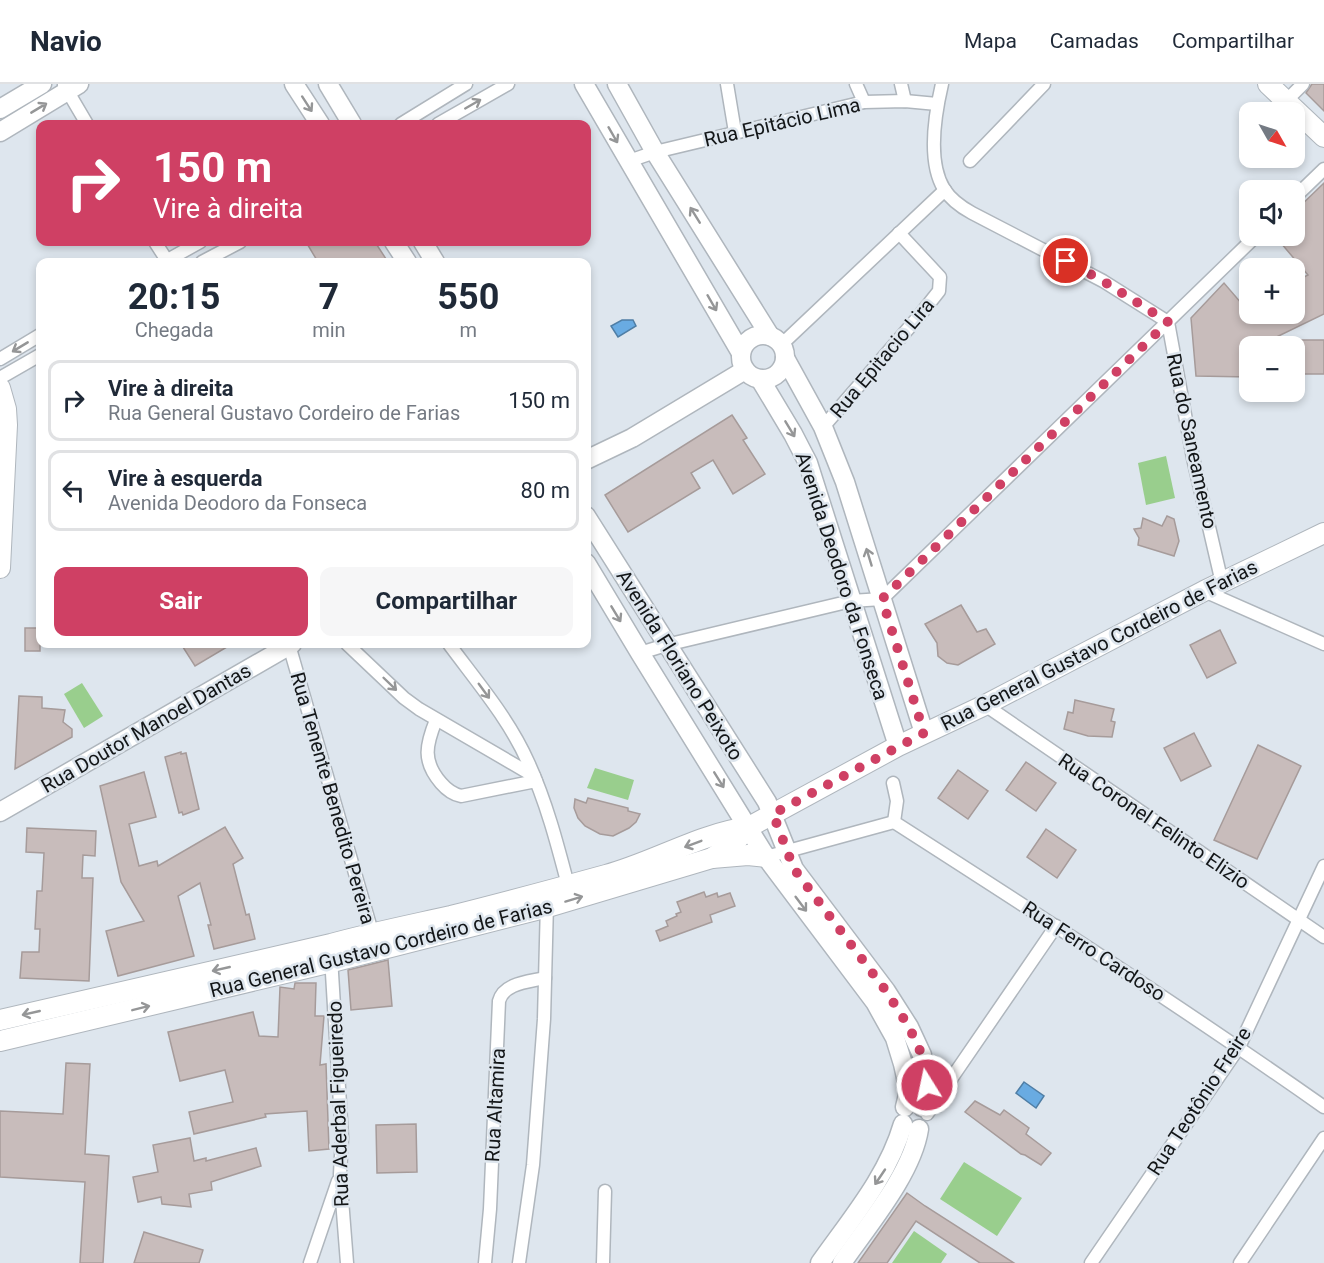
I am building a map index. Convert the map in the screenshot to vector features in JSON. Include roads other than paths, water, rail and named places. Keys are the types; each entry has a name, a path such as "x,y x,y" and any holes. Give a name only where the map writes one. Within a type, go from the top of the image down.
{"main road":[{"path":"0,109 42,84"},
{"path":"294,84 317,120"},
{"path":"328,84 350,120"},
{"name":"Avenida Deodoro da Fonseca","path":"584,84 749,368 793,434 808,463 924,733"},
{"name":"Avenida Deodoro da Fonseca","path":"617,84 655,152 779,346 823,427 845,482 898,746"},
{"path":"1268,84 1324,137"},
{"path":"0,132 70,86"},
{"path":"688,261 714,246"},
{"path":"591,458 632,438 749,368 774,376 783,365 779,346 763,335 749,340 749,368"},
{"path":"0,388 6,409 7,425 0,568"},
{"path":"591,470 632,438"},
{"name":"Avenida Floriano Peixoto","path":"591,524 773,814 798,876 886,991 909,1027 922,1055 927,1085 915,1116"},
{"name":"Rua General Gustavo Cordeiro de Farias","path":"0,1041 372,942 712,858 734,843 749,827 898,746 985,705 1213,587 1324,533"},
{"name":"Avenida Floriano Peixoto","path":"591,572 766,857 875,1002 895,1038 915,1116"},
{"name":"Rua Doutor Manoel Dantas","path":"0,812 283,648"},
{"name":"Rua General Gustavo Cordeiro de Farias","path":"547,899 568,885 637,865 726,830 749,827"},
{"path":"712,858 748,855 766,857"},
{"name":"Rua General Gustavo Cordeiro de Farias","path":"0,1020 331,953"},
{"path":"820,1263 885,1170 915,1116"},
{"path":"842,1263 906,1171 917,1145 915,1116"}],"street":[{"path":"408,120 466,84"},
{"path":"445,120 508,84"},
{"path":"727,84 735,132"},
{"path":"856,84 864,102"},
{"path":"901,84 905,101"},
{"path":"942,84 937,104 934,143 938,176 945,190 956,203 1103,281 1168,322"},
{"path":"970,161 1044,84"},
{"path":"1286,101 1303,84"},
{"path":"70,86 85,120"},
{"name":"Rua Epitácio Lima","path":"628,161 655,152 864,102 905,101 937,104"},
{"path":"1305,187 1324,169"},
{"path":"779,346 945,190"},
{"name":"Rua Epitacio Lira","path":"823,427 890,352 939,291 940,277 899,233"},
{"path":"173,258 193,246"},
{"path":"210,258 232,246"},
{"path":"640,653 666,645 867,600 1168,322 1246,246"},
{"name":"Rua do Saneamento","path":"1168,322 1213,587"},
{"path":"0,359 36,337"},
{"path":"0,378 36,357"},
{"path":"1213,587 1324,644"},
{"name":"Rua Tenente Benedito Pereira","path":"291,648 372,942"},
{"path":"351,648 404,698 436,720 535,778"},
{"path":"452,648 504,719 524,753 552,826 568,885"},
{"name":"Rua Coronel Felinto Elizio","path":"985,705 1324,937"},
{"path":"436,720 429,738 430,767 452,793 461,796 535,778"},
{"path":"766,857 894,822 897,801 892,783"},
{"name":"Rua Ferro Cardoso","path":"894,822 1239,1047 1324,1107"},
{"name":"Rua Teotônio Freire","path":"1090,1263 1239,1047 1324,867"},
{"path":"519,1263 533,1166 544,1019 547,899"},
{"path":"915,1116 1056,926"},
{"name":"Rua Aderbal Figueiredo","path":"331,953 342,1137 340,1174 347,1263"},
{"name":"Rua Altamira","path":"485,1263 501,993 507,988 545,978"},
{"path":"1240,1263 1324,1138"},
{"path":"310,1263 340,1174"},
{"path":"603,1263 605,1191"}],"water":[{"path":"622,320 633,320 636,326 618,337 611,326"},
{"path":"1024,1082 1044,1096 1036,1108 1016,1093"}]}
